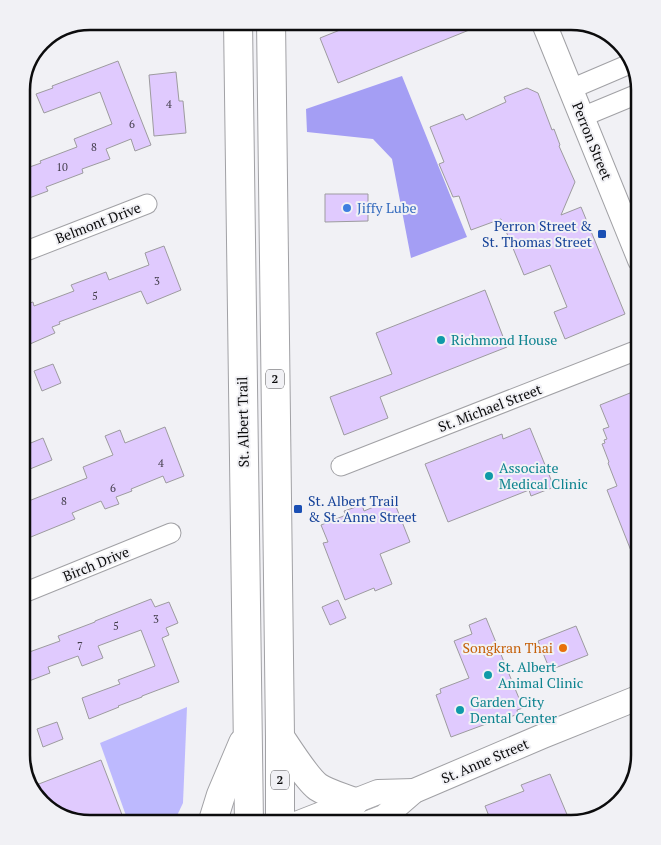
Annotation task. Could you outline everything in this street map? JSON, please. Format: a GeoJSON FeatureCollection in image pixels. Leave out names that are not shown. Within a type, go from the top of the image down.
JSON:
{"type":"FeatureCollection","features":[{"type":"Feature","properties":{"kind":"main road","name":"St. Albert Trail"},"geometry":{"type":"LineString","coordinates":[[238,30],[249,815]]}},
{"type":"Feature","properties":{"kind":"main road","name":"2"},"geometry":{"type":"LineString","coordinates":[[271,30],[280,815]]}},
{"type":"Feature","properties":{"kind":"main road"},"geometry":{"type":"LineString","coordinates":[[215,815],[247,732]]}},
{"type":"Feature","properties":{"kind":"main road"},"geometry":{"type":"LineString","coordinates":[[280,737],[316,786],[360,813]]}},
{"type":"Feature","properties":{"kind":"street","name":"Perron Street"},"geometry":{"type":"LineString","coordinates":[[547,30],[631,238]]}},
{"type":"Feature","properties":{"kind":"street"},"geometry":{"type":"LineString","coordinates":[[571,89],[626,66]]}},
{"type":"Feature","properties":{"kind":"street"},"geometry":{"type":"LineString","coordinates":[[582,117],[631,96]]}},
{"type":"Feature","properties":{"kind":"street","name":"Belmont Drive"},"geometry":{"type":"LineString","coordinates":[[30,250],[147,204]]}},
{"type":"Feature","properties":{"kind":"street","name":"St. Michael Street"},"geometry":{"type":"LineString","coordinates":[[341,466],[631,353]]}},
{"type":"Feature","properties":{"kind":"street","name":"Birch Drive"},"geometry":{"type":"LineString","coordinates":[[30,590],[171,533]]}},
{"type":"Feature","properties":{"kind":"street","name":"St. Anne Street"},"geometry":{"type":"LineString","coordinates":[[360,813],[378,792],[414,791],[631,701]]}},
{"type":"Feature","properties":{"kind":"shaded area"},"geometry":{"type":"Polygon","coordinates":[[[402,76],[467,237],[411,258],[392,159],[373,139],[307,132],[306,109],[402,76]]]}},
{"type":"Feature","properties":{"kind":"shaded area"},"geometry":{"type":"Polygon","coordinates":[[[187,707],[183,803],[177,815],[126,815],[100,743],[187,707]]]}},
{"type":"Feature","properties":{"kind":"building"},"geometry":{"type":"Polygon","coordinates":[[[340,30],[469,30],[338,83],[320,38],[340,30]]]}},
{"type":"Feature","properties":{"kind":"building"},"geometry":{"type":"Polygon","coordinates":[[[118,61],[151,145],[135,151],[131,139],[106,149],[110,159],[82,169],[83,173],[46,187],[48,191],[30,198],[30,167],[77,147],[74,139],[112,124],[100,92],[44,113],[36,94],[53,88],[52,86],[118,61]]]}},
{"type":"Feature","properties":{"kind":"building"},"geometry":{"type":"Polygon","coordinates":[[[176,72],[179,101],[183,101],[186,133],[154,136],[149,75],[176,72]]]}},
{"type":"Feature","properties":{"kind":"building"},"geometry":{"type":"Polygon","coordinates":[[[527,88],[538,93],[575,182],[561,215],[581,207],[625,314],[565,339],[554,312],[567,307],[550,265],[524,275],[501,219],[471,230],[459,196],[453,197],[439,164],[444,162],[430,127],[463,114],[466,120],[506,102],[504,97],[527,88]]]}},
{"type":"Feature","properties":{"kind":"building","name":"Jiffy Lube"},"geometry":{"type":"Polygon","coordinates":[[[325,194],[368,194],[368,221],[325,222],[325,194]]]}},
{"type":"Feature","properties":{"kind":"building"},"geometry":{"type":"Polygon","coordinates":[[[164,246],[181,290],[147,304],[141,291],[59,322],[60,324],[52,327],[55,333],[30,344],[30,303],[33,302],[34,306],[74,291],[71,285],[106,272],[109,280],[149,265],[145,253],[164,246]]]}},
{"type":"Feature","properties":{"kind":"building","name":"Richmond House"},"geometry":{"type":"Polygon","coordinates":[[[485,290],[507,347],[380,397],[388,418],[344,435],[330,397],[392,374],[376,333],[485,290]]]}},
{"type":"Feature","properties":{"kind":"building"},"geometry":{"type":"Polygon","coordinates":[[[53,364],[61,383],[42,391],[34,371],[53,364]]]}},
{"type":"Feature","properties":{"kind":"building"},"geometry":{"type":"Polygon","coordinates":[[[631,393],[631,551],[607,490],[617,486],[602,444],[607,439],[603,429],[609,427],[600,405],[631,393]]]}},
{"type":"Feature","properties":{"kind":"building"},"geometry":{"type":"Polygon","coordinates":[[[165,427],[184,476],[166,483],[163,476],[116,497],[119,504],[105,509],[101,501],[72,513],[75,519],[30,537],[30,500],[87,478],[83,467],[113,455],[105,436],[120,430],[125,443],[165,427]]]}},
{"type":"Feature","properties":{"kind":"building","name":"Associate Medical Clinic"},"geometry":{"type":"Polygon","coordinates":[[[530,428],[554,487],[531,496],[529,490],[448,522],[425,464],[502,434],[503,439],[530,428]]]}},
{"type":"Feature","properties":{"kind":"building"},"geometry":{"type":"Polygon","coordinates":[[[43,438],[52,460],[30,469],[30,443],[43,438]]]}},
{"type":"Feature","properties":{"kind":"building"},"geometry":{"type":"Polygon","coordinates":[[[393,499],[410,542],[380,554],[392,584],[375,591],[374,588],[345,600],[323,543],[328,542],[321,525],[346,515],[344,511],[362,505],[364,511],[393,499]]]}},
{"type":"Feature","properties":{"kind":"building"},"geometry":{"type":"Polygon","coordinates":[[[151,599],[155,607],[169,602],[178,623],[166,628],[169,635],[162,638],[179,682],[89,719],[82,698],[120,684],[118,680],[155,666],[141,630],[98,646],[103,658],[82,666],[78,656],[48,667],[50,673],[30,681],[30,652],[60,641],[58,636],[151,599]]]}},
{"type":"Feature","properties":{"kind":"building"},"geometry":{"type":"Polygon","coordinates":[[[338,600],[346,618],[330,625],[322,607],[338,600]]]}},
{"type":"Feature","properties":{"kind":"building","name":"St. Albert Animal Clinic"},"geometry":{"type":"Polygon","coordinates":[[[486,618],[523,708],[517,710],[518,714],[451,737],[436,695],[441,693],[440,689],[469,678],[454,641],[472,634],[469,625],[486,618]]]}},
{"type":"Feature","properties":{"kind":"building","name":"Songkran Thai"},"geometry":{"type":"Polygon","coordinates":[[[576,626],[588,655],[550,670],[538,641],[576,626]]]}},
{"type":"Feature","properties":{"kind":"building"},"geometry":{"type":"Polygon","coordinates":[[[57,722],[63,739],[43,747],[37,729],[57,722]]]}},
{"type":"Feature","properties":{"kind":"building"},"geometry":{"type":"Polygon","coordinates":[[[101,760],[122,815],[75,813],[60,807],[50,800],[38,784],[101,760]]]}},
{"type":"Feature","properties":{"kind":"building"},"geometry":{"type":"Polygon","coordinates":[[[550,774],[567,815],[488,815],[485,806],[524,791],[521,785],[550,774]]]}},
{"type":"Feature","properties":{"kind":"place","name":"Jiffy Lube"},"geometry":{"type":"Point","coordinates":[347,208]}},
{"type":"Feature","properties":{"kind":"place","name":"Perron Street & St. Thomas Street"},"geometry":{"type":"Point","coordinates":[602,234]}},
{"type":"Feature","properties":{"kind":"place","name":"Richmond House"},"geometry":{"type":"Point","coordinates":[441,340]}},
{"type":"Feature","properties":{"kind":"place","name":"Associate Medical Clinic"},"geometry":{"type":"Point","coordinates":[489,476]}},
{"type":"Feature","properties":{"kind":"place","name":"St. Albert Trail & St. Anne Street"},"geometry":{"type":"Point","coordinates":[298,509]}},
{"type":"Feature","properties":{"kind":"place","name":"Songkran Thai"},"geometry":{"type":"Point","coordinates":[563,648]}},
{"type":"Feature","properties":{"kind":"place","name":"St. Albert Animal Clinic"},"geometry":{"type":"Point","coordinates":[488,675]}},
{"type":"Feature","properties":{"kind":"place","name":"Garden City Dental Center"},"geometry":{"type":"Point","coordinates":[460,710]}}]}
